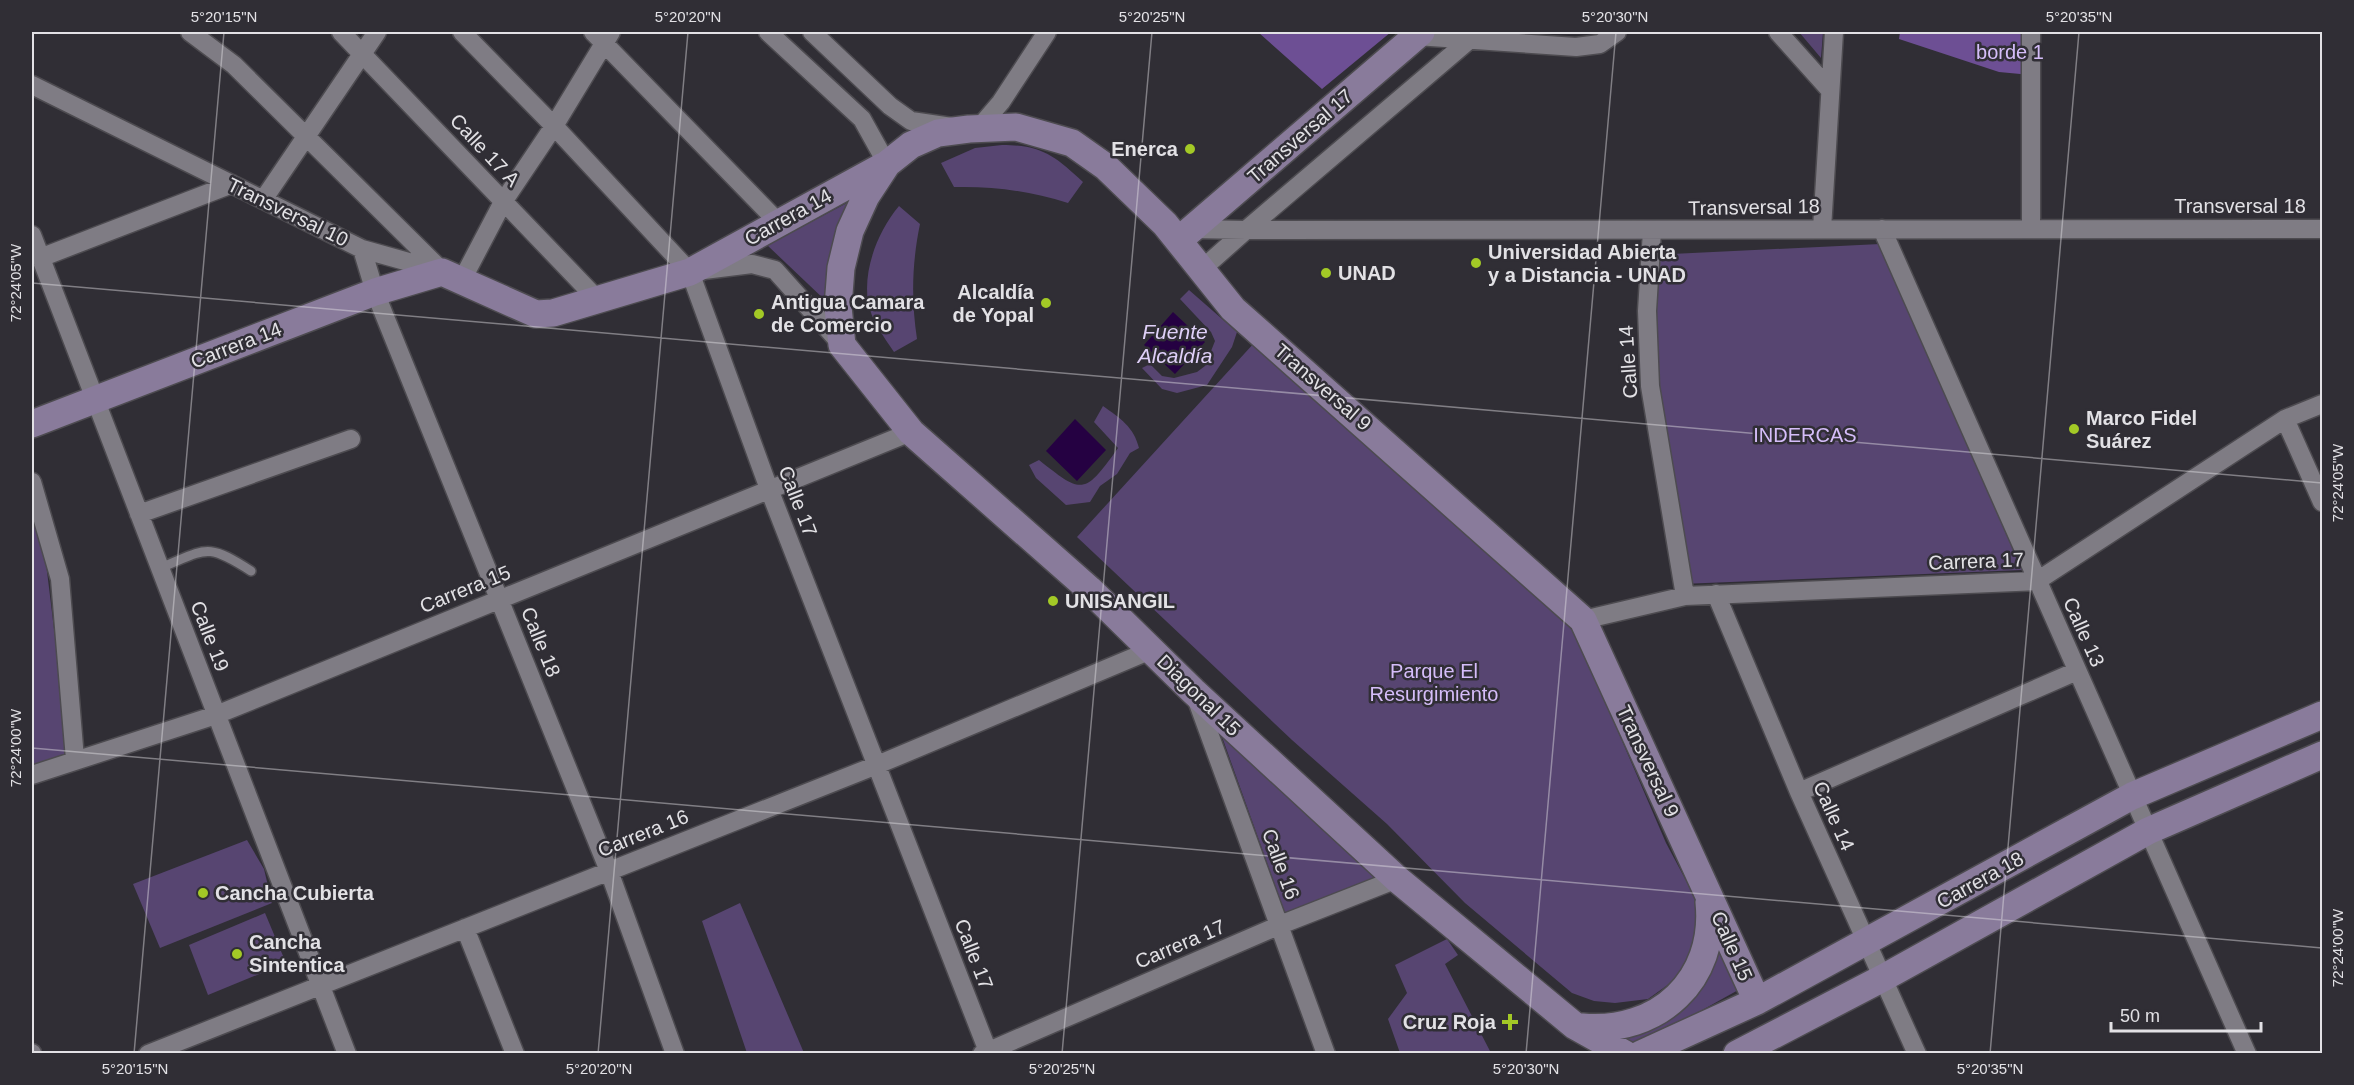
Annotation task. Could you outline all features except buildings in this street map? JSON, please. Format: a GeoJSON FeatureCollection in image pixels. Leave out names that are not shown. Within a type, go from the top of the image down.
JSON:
{"type":"FeatureCollection","features":[{"type":"Feature","properties":{"kind":"street"},"geometry":{"type":"LineString","coordinates":[[190,32],[234,65],[452,276],[554,126],[602,35],[778,222]]}},
{"type":"Feature","properties":{"kind":"street","name":"Calle 17 A"},"geometry":{"type":"LineString","coordinates":[[341,32],[363,52],[597,299]]}},
{"type":"Feature","properties":{"kind":"street"},"geometry":{"type":"LineString","coordinates":[[263,200],[377,32]]}},
{"type":"Feature","properties":{"kind":"street","name":"Calle 17"},"geometry":{"type":"LineString","coordinates":[[462,32],[554,126],[690,272],[769,489],[986,1053]]}},
{"type":"Feature","properties":{"kind":"street"},"geometry":{"type":"LineString","coordinates":[[768,32],[862,118],[887,164]]}},
{"type":"Feature","properties":{"kind":"street","name":"Transversal 9"},"geometry":{"type":"LineString","coordinates":[[812,32],[890,106],[911,121],[973,129],[1017,127],[1072,143],[1186,235],[1201,270],[1233,309],[1583,620],[1708,892]]}},
{"type":"Feature","properties":{"kind":"street"},"geometry":{"type":"LineString","coordinates":[[842,345],[838,307],[841,268],[850,231],[862,204],[887,164],[911,145],[939,133],[973,129],[1001,102],[1047,32]]}},
{"type":"Feature","properties":{"kind":"street"},"geometry":{"type":"LineString","coordinates":[[1418,34],[1468,41],[1576,48],[1600,44],[1617,32]]}},
{"type":"Feature","properties":{"kind":"street"},"geometry":{"type":"LineString","coordinates":[[1778,32],[1829,89]]}},
{"type":"Feature","properties":{"kind":"street"},"geometry":{"type":"LineString","coordinates":[[1822,229],[1834,32]]}},
{"type":"Feature","properties":{"kind":"street"},"geometry":{"type":"LineString","coordinates":[[2031,32],[2031,228]]}},
{"type":"Feature","properties":{"kind":"street","name":"Transversal 17"},"geometry":{"type":"LineString","coordinates":[[1186,235],[1418,34]]}},
{"type":"Feature","properties":{"kind":"street"},"geometry":{"type":"LineString","coordinates":[[1201,270],[1468,41]]}},
{"type":"Feature","properties":{"kind":"street","name":"Transversal 10"},"geometry":{"type":"LineString","coordinates":[[32,86],[362,249],[452,276],[536,314],[553,314]]}},
{"type":"Feature","properties":{"kind":"street","name":"Carrera 14"},"geometry":{"type":"LineString","coordinates":[[690,272],[887,164]]}},
{"type":"Feature","properties":{"kind":"street"},"geometry":{"type":"LineString","coordinates":[[40,258],[232,184]]}},
{"type":"Feature","properties":{"kind":"street","name":"Calle 13"},"geometry":{"type":"LineString","coordinates":[[1882,229],[2247,1053]]}},
{"type":"Feature","properties":{"kind":"street","name":"Transversal 18"},"geometry":{"type":"LineString","coordinates":[[1186,235],[1246,230],[2322,229]]}},
{"type":"Feature","properties":{"kind":"street","name":"Calle 14"},"geometry":{"type":"LineString","coordinates":[[1652,231],[1647,311],[1650,386],[1685,596]]}},
{"type":"Feature","properties":{"kind":"street","name":"Calle 19"},"geometry":{"type":"LineString","coordinates":[[32,235],[347,1053]]}},
{"type":"Feature","properties":{"kind":"street","name":"Calle 18"},"geometry":{"type":"LineString","coordinates":[[362,249],[375,292],[609,871],[675,1053]]}},
{"type":"Feature","properties":{"kind":"street","name":"Carrera 14"},"geometry":{"type":"LineString","coordinates":[[553,314],[690,272],[752,264],[775,270],[842,345]]}},
{"type":"Feature","properties":{"kind":"street","name":"Carrera 14"},"geometry":{"type":"LineString","coordinates":[[32,424],[375,292],[452,276]]}},
{"type":"Feature","properties":{"kind":"street","name":"Diagonal 15"},"geometry":{"type":"LineString","coordinates":[[842,345],[911,432],[1089,589],[1193,691],[1397,879],[1575,1026]]}},
{"type":"Feature","properties":{"kind":"street","name":"Carrera 17"},"geometry":{"type":"LineString","coordinates":[[1583,620],[1685,596],[2037,581],[2285,419],[2322,404]]}},
{"type":"Feature","properties":{"kind":"street"},"geometry":{"type":"LineString","coordinates":[[2285,419],[2322,502]]}},
{"type":"Feature","properties":{"kind":"street","name":"Carrera 15"},"geometry":{"type":"LineString","coordinates":[[32,775],[75,759],[216,715],[911,432]]}},
{"type":"Feature","properties":{"kind":"street"},"geometry":{"type":"LineString","coordinates":[[139,514],[351,439]]}},
{"type":"Feature","properties":{"kind":"street"},"geometry":{"type":"LineString","coordinates":[[32,482],[60,579],[75,759]]}},
{"type":"Feature","properties":{"kind":"street","name":"Calle 14"},"geometry":{"type":"LineString","coordinates":[[1716,594],[1799,792],[1917,1053]]}},
{"type":"Feature","properties":{"kind":"street","name":"Carrera 16"},"geometry":{"type":"LineString","coordinates":[[148,1053],[877,765],[1151,650]]}},
{"type":"Feature","properties":{"kind":"street"},"geometry":{"type":"LineString","coordinates":[[1799,792],[2077,671]]}},
{"type":"Feature","properties":{"kind":"street","name":"Calle 16"},"geometry":{"type":"LineString","coordinates":[[1193,691],[1326,1053]]}},
{"type":"Feature","properties":{"kind":"street","name":"Carrera 18"},"geometry":{"type":"LineString","coordinates":[[1641,1053],[1757,1001],[2134,800],[2322,715]]}},
{"type":"Feature","properties":{"kind":"street","name":"Carrera 18"},"geometry":{"type":"LineString","coordinates":[[1737,1053],[1882,976],[2146,827],[2322,755]]}},
{"type":"Feature","properties":{"kind":"street","name":"Carrera 17"},"geometry":{"type":"LineString","coordinates":[[986,1053],[1280,925],[1397,879]]}},
{"type":"Feature","properties":{"kind":"street"},"geometry":{"type":"LineString","coordinates":[[1575,1026],[1603,1029],[1630,1024],[1656,1014],[1678,996],[1695,974],[1706,948],[1711,920],[1708,892]]}},
{"type":"Feature","properties":{"kind":"street","name":"Calle 15"},"geometry":{"type":"LineString","coordinates":[[1708,892],[1757,1001]]}},
{"type":"Feature","properties":{"kind":"street"},"geometry":{"type":"LineString","coordinates":[[465,928],[515,1053]]}},
{"type":"Feature","properties":{"kind":"street"},"geometry":{"type":"LineString","coordinates":[[1575,1026],[1591,1053]]}},
{"type":"Feature","properties":{"kind":"street"},"geometry":{"type":"LineString","coordinates":[[1575,1026],[1625,1053]]}},
{"type":"Feature","properties":{"kind":"lane"},"geometry":{"type":"LineString","coordinates":[[160,568],[209,550],[221,551],[251,571]]}},
{"type":"Feature","properties":{"kind":"green space"},"geometry":{"type":"Polygon","coordinates":[[[1258,32],[1391,32],[1322,89],[1258,32]]]}},
{"type":"Feature","properties":{"kind":"green space"},"geometry":{"type":"Polygon","coordinates":[[[1799,32],[1823,32],[1821,58],[1799,32]]]}},
{"type":"Feature","properties":{"kind":"green space","name":"borde 1"},"geometry":{"type":"Polygon","coordinates":[[[1900,32],[2030,32],[2031,75],[1999,72],[1899,39],[1900,32]]]}},
{"type":"Feature","properties":{"kind":"green space"},"geometry":{"type":"Polygon","coordinates":[[[1002,145],[1028,147],[1047,154],[1083,182],[1068,203],[1011,190],[954,187],[941,163],[975,148],[1002,145]]]}},
{"type":"Feature","properties":{"kind":"green space"},"geometry":{"type":"Polygon","coordinates":[[[847,203],[827,302],[767,245],[847,203]]]}},
{"type":"Feature","properties":{"kind":"green space"},"geometry":{"type":"Polygon","coordinates":[[[899,206],[920,224],[913,281],[917,339],[894,352],[872,315],[867,289],[874,251],[891,216],[899,206]]]}},
{"type":"Feature","properties":{"kind":"green space","name":"INDERCAS"},"geometry":{"type":"Polygon","coordinates":[[[1880,244],[2022,570],[1681,584],[1651,387],[1651,255],[1880,244]]]}},
{"type":"Feature","properties":{"kind":"green space"},"geometry":{"type":"Polygon","coordinates":[[[1189,290],[1237,332],[1232,347],[1207,385],[1177,393],[1162,389],[1142,368],[1150,364],[1162,376],[1174,378],[1197,372],[1205,366],[1215,341],[1211,332],[1180,299],[1189,290]]]}},
{"type":"Feature","properties":{"kind":"green space","name":"Parque El Resurgimiento"},"geometry":{"type":"Polygon","coordinates":[[[1255,342],[1307,394],[1543,595],[1573,627],[1666,843],[1698,903],[1694,952],[1676,979],[1648,999],[1615,1003],[1594,1001],[1572,993],[1465,903],[1387,824],[1292,740],[1077,537],[1255,342]]]}},
{"type":"Feature","properties":{"kind":"green space"},"geometry":{"type":"Polygon","coordinates":[[[1103,406],[1130,429],[1139,448],[1130,453],[1117,474],[1100,486],[1090,502],[1066,505],[1036,478],[1029,465],[1039,460],[1074,484],[1082,485],[1089,482],[1107,464],[1118,448],[1094,422],[1103,406]]]}},
{"type":"Feature","properties":{"kind":"green space"},"geometry":{"type":"Polygon","coordinates":[[[32,517],[46,563],[69,753],[32,766],[32,517]]]}},
{"type":"Feature","properties":{"kind":"green space"},"geometry":{"type":"Polygon","coordinates":[[[1221,734],[1377,879],[1286,916],[1221,734]]]}},
{"type":"Feature","properties":{"kind":"green space","name":"Cancha Cubierta"},"geometry":{"type":"Polygon","coordinates":[[[247,840],[264,869],[272,903],[160,948],[133,884],[247,840]]]}},
{"type":"Feature","properties":{"kind":"green space"},"geometry":{"type":"Polygon","coordinates":[[[740,903],[804,1053],[747,1053],[702,921],[740,903]]]}},
{"type":"Feature","properties":{"kind":"green space","name":"Cancha Sintentica"},"geometry":{"type":"Polygon","coordinates":[[[265,913],[286,963],[208,995],[189,945],[265,913]]]}},
{"type":"Feature","properties":{"kind":"green space"},"geometry":{"type":"Polygon","coordinates":[[[1447,939],[1458,955],[1445,964],[1491,1053],[1400,1053],[1388,1019],[1407,993],[1395,965],[1447,939]]]}},
{"type":"Feature","properties":{"kind":"green space"},"geometry":{"type":"Polygon","coordinates":[[[1719,943],[1740,989],[1636,1047],[1611,1038],[1719,943]]]}},
{"type":"Feature","properties":{"kind":"water","name":"Fuente Alcaldía"},"geometry":{"type":"Polygon","coordinates":[[[1173,312],[1205,342],[1175,374],[1144,345],[1173,312]]]}},
{"type":"Feature","properties":{"kind":"water"},"geometry":{"type":"Polygon","coordinates":[[[1075,419],[1106,450],[1077,481],[1046,451],[1075,419]]]}},
{"type":"Feature","properties":{"kind":"place","name":"Enerca"},"geometry":{"type":"Point","coordinates":[1190,149]}},
{"type":"Feature","properties":{"kind":"place","name":"Universidad Abierta y a Distancia - UNAD"},"geometry":{"type":"Point","coordinates":[1476,263]}},
{"type":"Feature","properties":{"kind":"place","name":"UNAD"},"geometry":{"type":"Point","coordinates":[1326,273]}},
{"type":"Feature","properties":{"kind":"place","name":"Alcaldía de Yopal"},"geometry":{"type":"Point","coordinates":[1046,303]}},
{"type":"Feature","properties":{"kind":"place","name":"Antigua Camara de Comercio"},"geometry":{"type":"Point","coordinates":[759,314]}},
{"type":"Feature","properties":{"kind":"place","name":"Marco Fidel Suárez"},"geometry":{"type":"Point","coordinates":[2074,429]}},
{"type":"Feature","properties":{"kind":"place","name":"UNISANGIL"},"geometry":{"type":"Point","coordinates":[1053,601]}},
{"type":"Feature","properties":{"kind":"place","name":"Cancha Cubierta"},"geometry":{"type":"Point","coordinates":[203,893]}},
{"type":"Feature","properties":{"kind":"place","name":"Cancha Sintentica"},"geometry":{"type":"Point","coordinates":[237,954]}},
{"type":"Feature","properties":{"kind":"place","name":"Cruz Roja"},"geometry":{"type":"Point","coordinates":[1510,1022]}}]}
